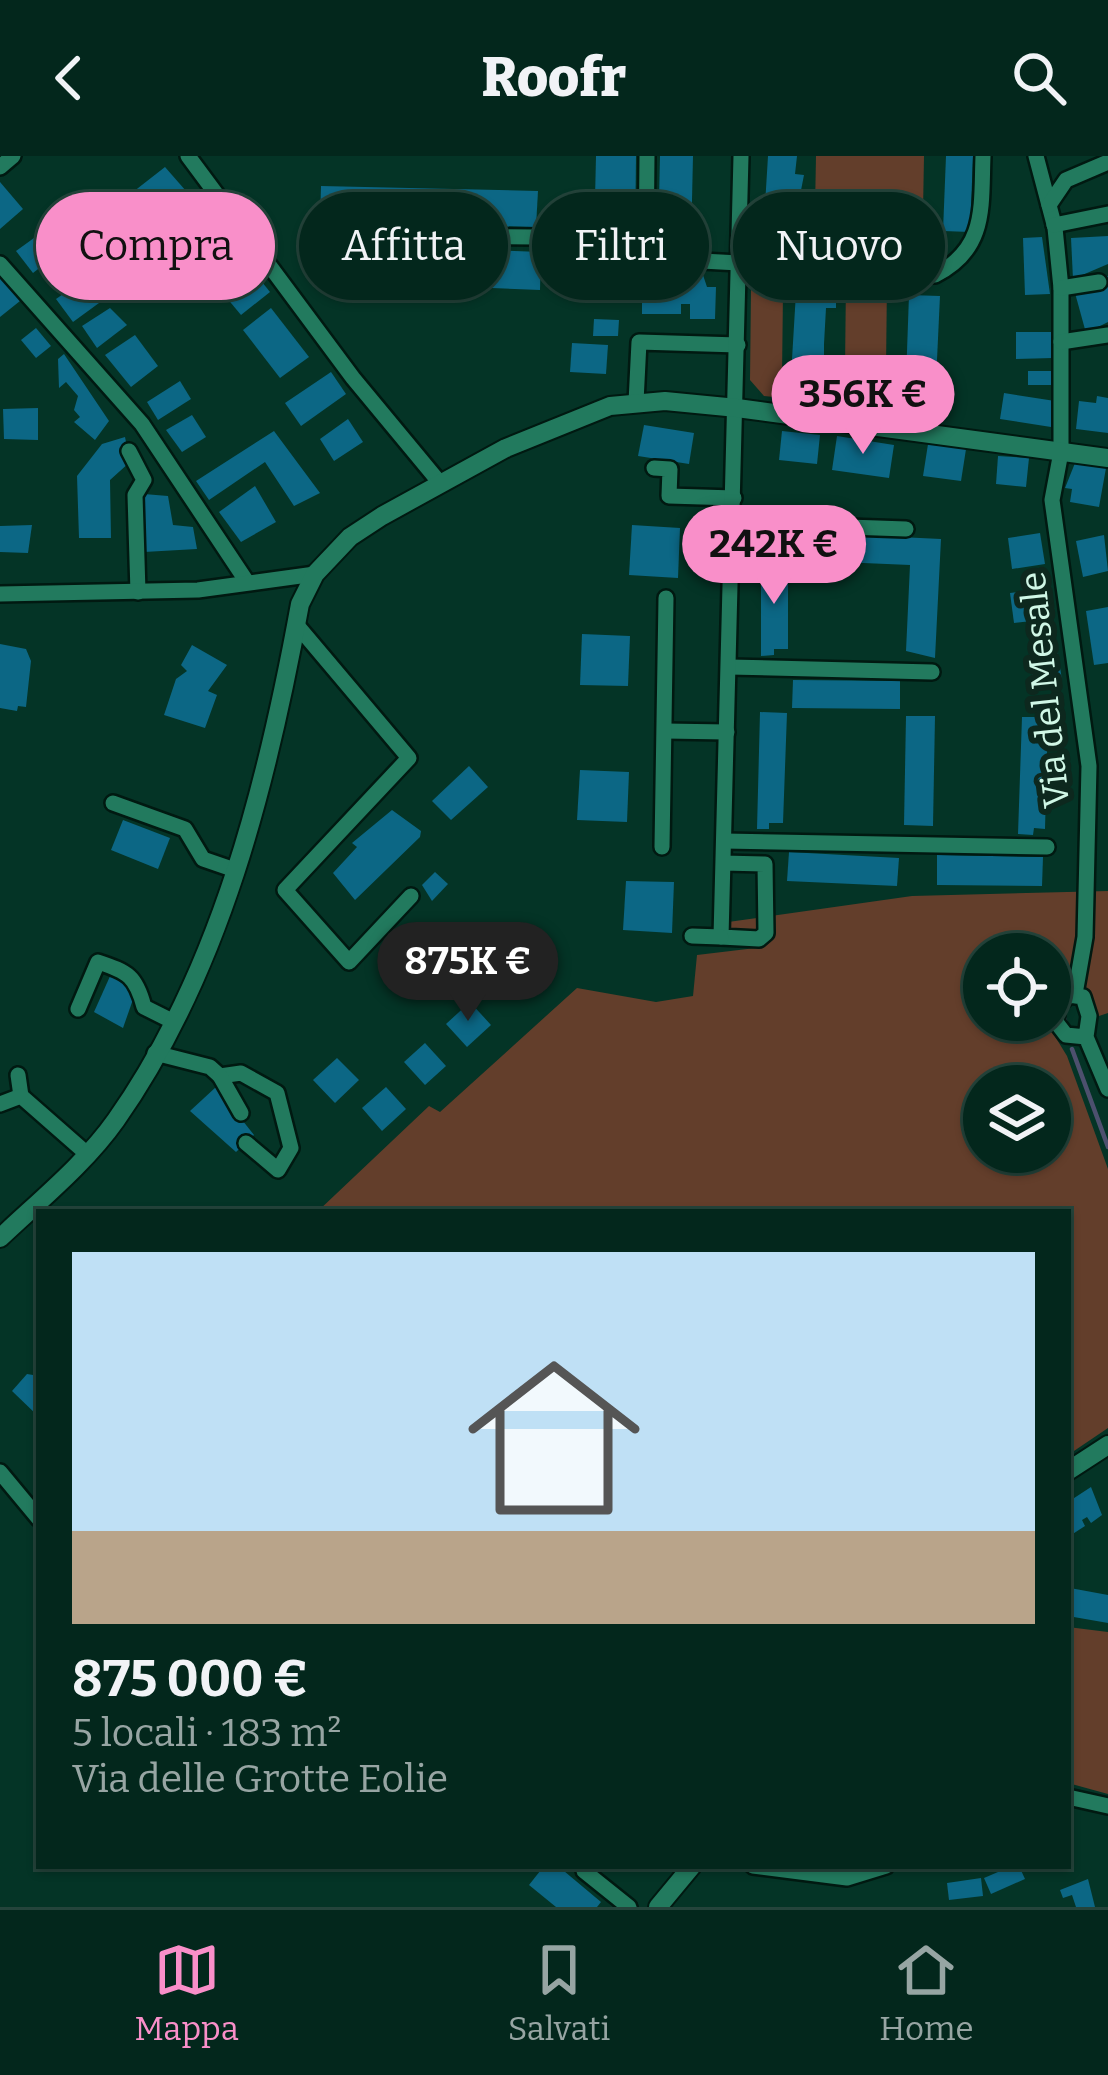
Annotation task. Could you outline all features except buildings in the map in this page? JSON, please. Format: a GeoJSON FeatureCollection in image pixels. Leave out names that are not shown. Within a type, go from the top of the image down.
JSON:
{"type":"FeatureCollection","features":[{"type":"Feature","properties":{"kind":"street"},"geometry":{"type":"LineString","coordinates":[[0,166],[13,156]]}},
{"type":"Feature","properties":{"kind":"street"},"geometry":{"type":"LineString","coordinates":[[188,156],[317,332],[440,483]]}},
{"type":"Feature","properties":{"kind":"street"},"geometry":{"type":"LineString","coordinates":[[647,156],[647,192]]}},
{"type":"Feature","properties":{"kind":"street"},"geometry":{"type":"LineString","coordinates":[[740,192],[741,156]]}},
{"type":"Feature","properties":{"kind":"street"},"geometry":{"type":"LineString","coordinates":[[945,269],[956,264],[980,229],[983,156]]}},
{"type":"Feature","properties":{"kind":"street","name":"Via del Mesale"},"geometry":{"type":"LineString","coordinates":[[1036,156],[1055,229],[1061,288],[1061,452],[1052,500],[1089,766],[1084,937],[1075,994],[1058,1006],[1056,1022],[1066,1035],[1086,1037]]}},
{"type":"Feature","properties":{"kind":"street"},"geometry":{"type":"LineString","coordinates":[[1049,205],[1066,180],[1108,162]]}},
{"type":"Feature","properties":{"kind":"street"},"geometry":{"type":"LineString","coordinates":[[1055,229],[1108,218]]}},
{"type":"Feature","properties":{"kind":"street"},"geometry":{"type":"LineString","coordinates":[[0,264],[142,424],[247,582]]}},
{"type":"Feature","properties":{"kind":"street"},"geometry":{"type":"LineString","coordinates":[[1061,288],[1099,282]]}},
{"type":"Feature","properties":{"kind":"street"},"geometry":{"type":"LineString","coordinates":[[721,937],[739,300]]}},
{"type":"Feature","properties":{"kind":"street"},"geometry":{"type":"LineString","coordinates":[[1060,342],[1108,335]]}},
{"type":"Feature","properties":{"kind":"street"},"geometry":{"type":"LineString","coordinates":[[636,402],[639,342],[738,346]]}},
{"type":"Feature","properties":{"kind":"street"},"geometry":{"type":"LineString","coordinates":[[0,1238],[115,1121],[172,1021],[235,869],[268,758],[298,614],[315,574],[350,537],[440,483],[578,415],[636,402],[737,408],[1108,458]]}},
{"type":"Feature","properties":{"kind":"street"},"geometry":{"type":"LineString","coordinates":[[129,452],[144,480],[135,495],[139,592]]}},
{"type":"Feature","properties":{"kind":"street"},"geometry":{"type":"LineString","coordinates":[[654,468],[670,469],[669,496],[734,498]]}},
{"type":"Feature","properties":{"kind":"street"},"geometry":{"type":"LineString","coordinates":[[734,523],[905,529]]}},
{"type":"Feature","properties":{"kind":"street"},"geometry":{"type":"LineString","coordinates":[[0,594],[139,592],[315,574]]}},
{"type":"Feature","properties":{"kind":"street"},"geometry":{"type":"LineString","coordinates":[[274,577],[410,758],[285,890],[349,962],[411,896]]}},
{"type":"Feature","properties":{"kind":"street"},"geometry":{"type":"LineString","coordinates":[[662,847],[666,598]]}},
{"type":"Feature","properties":{"kind":"street"},"geometry":{"type":"LineString","coordinates":[[729,667],[932,672]]}},
{"type":"Feature","properties":{"kind":"street"},"geometry":{"type":"LineString","coordinates":[[665,730],[727,732]]}},
{"type":"Feature","properties":{"kind":"street"},"geometry":{"type":"LineString","coordinates":[[113,803],[185,829],[203,859],[235,869]]}},
{"type":"Feature","properties":{"kind":"street"},"geometry":{"type":"LineString","coordinates":[[724,841],[1047,847]]}},
{"type":"Feature","properties":{"kind":"street"},"geometry":{"type":"LineString","coordinates":[[692,936],[759,939],[766,934],[765,864],[723,862]]}},
{"type":"Feature","properties":{"kind":"street"},"geometry":{"type":"LineString","coordinates":[[78,1009],[98,962],[129,972],[137,980],[144,1007],[172,1021]]}},
{"type":"Feature","properties":{"kind":"street","name":"Via del Mesale"},"geometry":{"type":"LineString","coordinates":[[1075,994],[1087,1006],[1086,1037],[1108,1089]]}},
{"type":"Feature","properties":{"kind":"street"},"geometry":{"type":"LineString","coordinates":[[155,1053],[210,1067],[241,1113]]}},
{"type":"Feature","properties":{"kind":"street"},"geometry":{"type":"LineString","coordinates":[[220,1076],[241,1073],[278,1093],[291,1148],[278,1170],[246,1143]]}},
{"type":"Feature","properties":{"kind":"street"},"geometry":{"type":"LineString","coordinates":[[18,1075],[21,1096],[86,1153]]}},
{"type":"Feature","properties":{"kind":"street"},"geometry":{"type":"LineString","coordinates":[[0,1104],[21,1096]]}},
{"type":"Feature","properties":{"kind":"street"},"geometry":{"type":"LineString","coordinates":[[1071,1469],[1108,1445]]}},
{"type":"Feature","properties":{"kind":"street"},"geometry":{"type":"LineString","coordinates":[[0,1472],[36,1515]]}},
{"type":"Feature","properties":{"kind":"street"},"geometry":{"type":"LineString","coordinates":[[1071,1798],[1108,1806]]}},
{"type":"Feature","properties":{"kind":"street"},"geometry":{"type":"LineString","coordinates":[[658,1907],[690,1869]]}},
{"type":"Feature","properties":{"kind":"street"},"geometry":{"type":"LineString","coordinates":[[776,1869],[847,1878],[876,1869]]}},
{"type":"Feature","properties":{"kind":"street"},"geometry":{"type":"LineString","coordinates":[[584,1871],[629,1907]]}},
{"type":"Feature","properties":{"kind":"shaded area"},"geometry":{"type":"Polygon","coordinates":[[[816,156],[924,156],[923,192],[815,192],[816,156]]]}},
{"type":"Feature","properties":{"kind":"shaded area"},"geometry":{"type":"Polygon","coordinates":[[[751,300],[783,300],[782,377],[795,379],[803,400],[764,396],[750,380],[751,300]]]}},
{"type":"Feature","properties":{"kind":"shaded area"},"geometry":{"type":"Polygon","coordinates":[[[846,300],[887,300],[886,369],[845,368],[846,300]]]}},
{"type":"Feature","properties":{"kind":"shaded area"},"geometry":{"type":"Polygon","coordinates":[[[1108,891],[1108,1013],[1096,1017],[1086,989],[1071,985],[1071,933],[963,933],[963,1041],[1058,1041],[1070,1065],[963,1065],[963,1173],[1071,1173],[1071,1067],[1108,1169],[1108,1428],[1071,1453],[1071,1209],[320,1209],[429,1106],[440,1112],[577,988],[656,1002],[693,996],[697,955],[764,947],[721,923],[912,896],[1108,891]]]}},
{"type":"Feature","properties":{"kind":"shaded area"},"geometry":{"type":"Polygon","coordinates":[[[1071,1627],[1108,1632],[1108,1794],[1071,1784],[1071,1627]]]}},
{"type":"Feature","properties":{"kind":"waterway"},"geometry":{"type":"LineString","coordinates":[[1072,1049],[1108,1147]]}}]}
